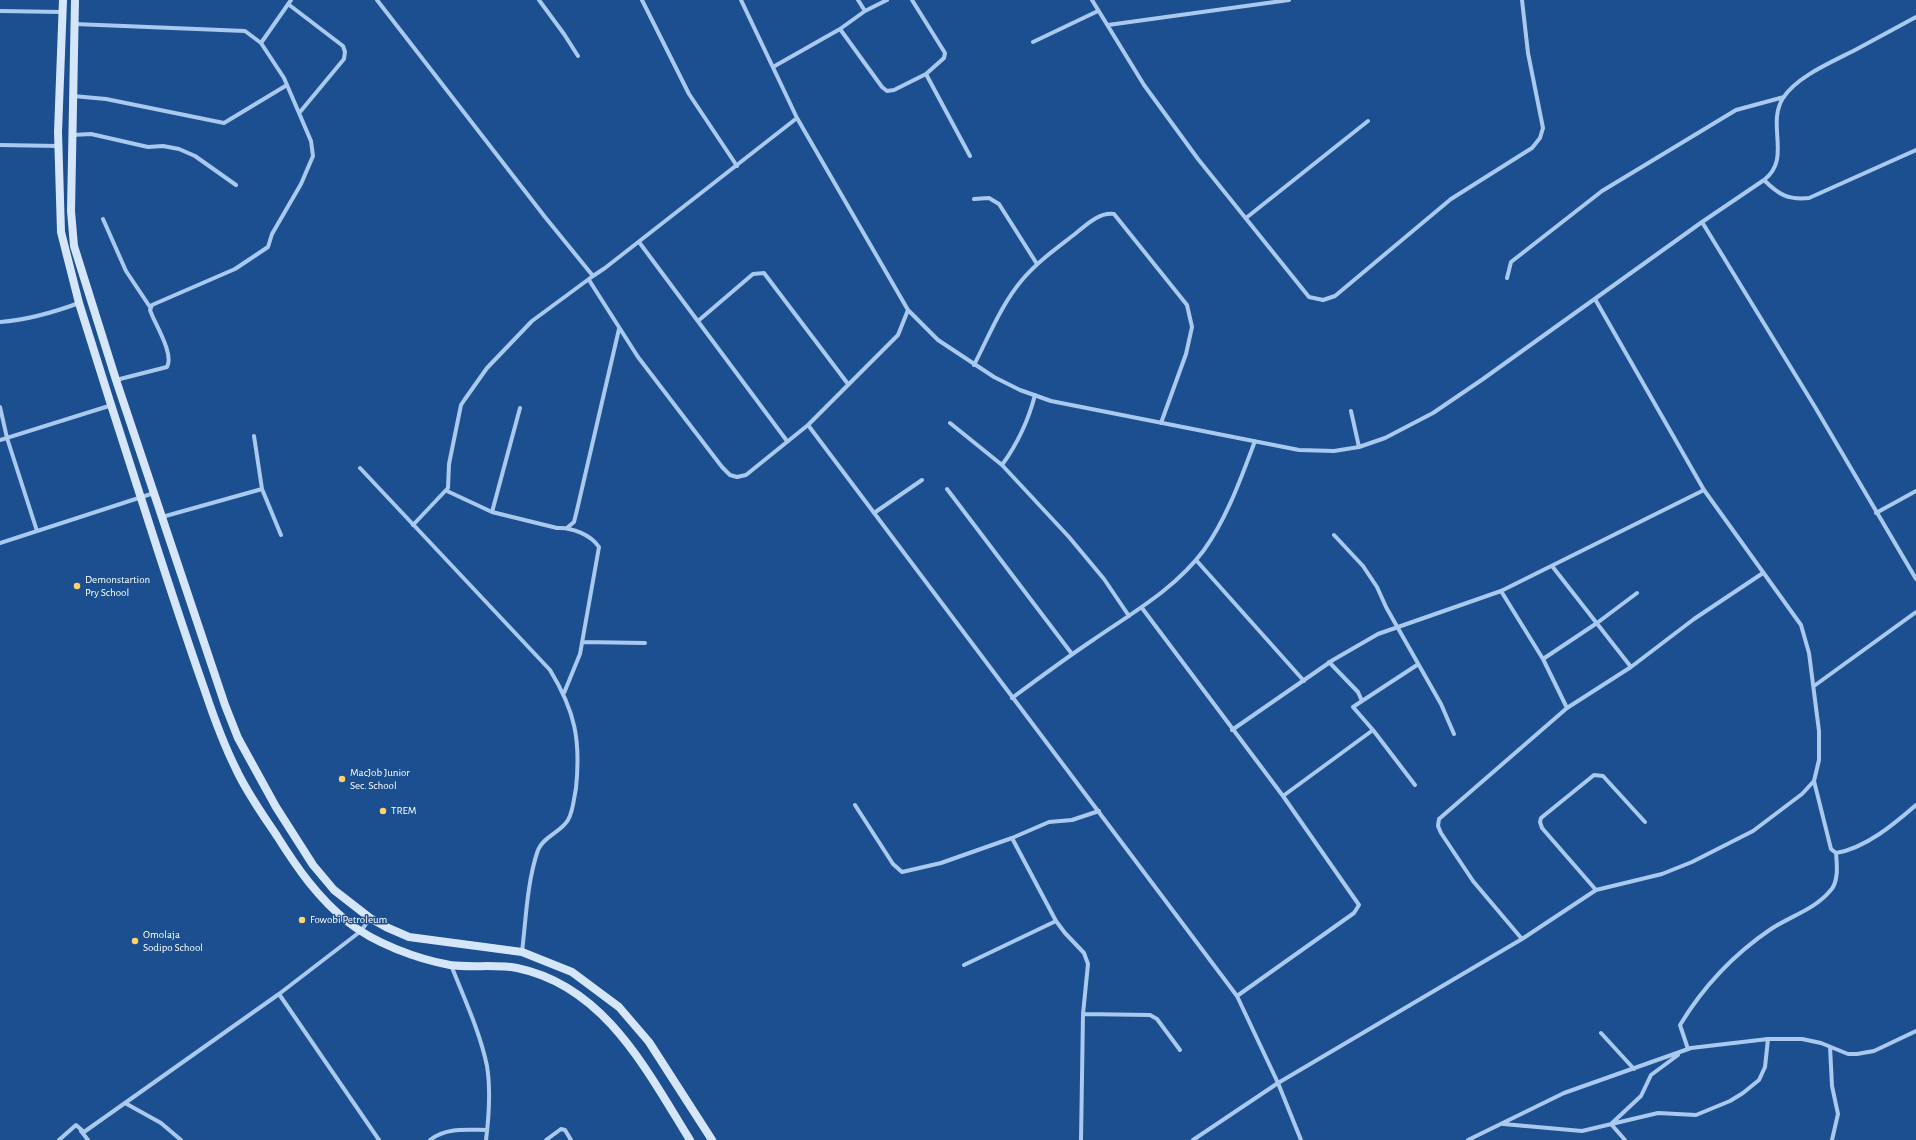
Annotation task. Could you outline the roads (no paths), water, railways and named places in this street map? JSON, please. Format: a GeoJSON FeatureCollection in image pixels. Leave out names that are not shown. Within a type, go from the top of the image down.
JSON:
{"type":"FeatureCollection","features":[{"type":"Feature","properties":{"kind":"main road"},"geometry":{"type":"LineString","coordinates":[[63,0],[59,146],[60,232],[79,303],[188,645],[236,770],[296,867],[321,898],[347,922],[381,943],[405,952],[451,965],[501,966],[518,968],[542,976],[565,988],[588,1003],[610,1021],[638,1056],[690,1140]]}},
{"type":"Feature","properties":{"kind":"main road"},"geometry":{"type":"LineString","coordinates":[[75,0],[72,135],[72,211],[74,246],[116,380],[225,705],[238,738],[250,762],[313,864],[334,890],[370,918],[409,937],[522,952],[572,972],[619,1007],[649,1042],[712,1140]]}},
{"type":"Feature","properties":{"kind":"street"},"geometry":{"type":"LineString","coordinates":[[377,0],[592,276]]}},
{"type":"Feature","properties":{"kind":"street"},"geometry":{"type":"LineString","coordinates":[[539,0],[578,56]]}},
{"type":"Feature","properties":{"kind":"street"},"geometry":{"type":"LineString","coordinates":[[642,0],[689,94],[737,166]]}},
{"type":"Feature","properties":{"kind":"street"},"geometry":{"type":"LineString","coordinates":[[741,0],[796,118],[908,310],[938,340],[994,378],[1051,401],[1299,450],[1334,451],[1359,447],[1385,438],[1433,413],[1483,379],[1702,222],[1764,180],[1773,173],[1778,159],[1776,125],[1778,110],[1784,97],[1808,75],[1916,17]]}},
{"type":"Feature","properties":{"kind":"street"},"geometry":{"type":"LineString","coordinates":[[858,0],[866,11]]}},
{"type":"Feature","properties":{"kind":"street"},"geometry":{"type":"LineString","coordinates":[[773,67],[887,0]]}},
{"type":"Feature","properties":{"kind":"street"},"geometry":{"type":"LineString","coordinates":[[840,29],[882,87],[887,90],[894,90],[926,74],[944,58],[945,53],[912,0]]}},
{"type":"Feature","properties":{"kind":"street"},"geometry":{"type":"LineString","coordinates":[[1092,0],[1144,85],[1198,159],[1309,297],[1323,300],[1335,296],[1451,199],[1532,148],[1540,138],[1543,128],[1528,53],[1522,0]]}},
{"type":"Feature","properties":{"kind":"street"},"geometry":{"type":"LineString","coordinates":[[1108,25],[1289,0]]}},
{"type":"Feature","properties":{"kind":"street"},"geometry":{"type":"LineString","coordinates":[[261,43],[289,2],[343,46],[345,52],[344,59],[300,112]]}},
{"type":"Feature","properties":{"kind":"street"},"geometry":{"type":"LineString","coordinates":[[1033,42],[1098,11]]}},
{"type":"Feature","properties":{"kind":"street"},"geometry":{"type":"LineString","coordinates":[[0,12],[63,12]]}},
{"type":"Feature","properties":{"kind":"street"},"geometry":{"type":"LineString","coordinates":[[75,24],[239,30],[249,33],[261,43],[287,85],[300,112],[311,141],[313,156],[301,184],[272,234],[268,248],[236,269],[157,301],[150,307]]}},
{"type":"Feature","properties":{"kind":"street"},"geometry":{"type":"LineString","coordinates":[[926,74],[970,156]]}},
{"type":"Feature","properties":{"kind":"street"},"geometry":{"type":"LineString","coordinates":[[73,96],[106,99],[224,123],[287,85]]}},
{"type":"Feature","properties":{"kind":"street"},"geometry":{"type":"LineString","coordinates":[[1507,278],[1511,262],[1602,191],[1736,110],[1784,97]]}},
{"type":"Feature","properties":{"kind":"street"},"geometry":{"type":"LineString","coordinates":[[413,525],[447,491],[449,464],[461,405],[487,368],[532,321],[639,242],[796,118]]}},
{"type":"Feature","properties":{"kind":"street"},"geometry":{"type":"LineString","coordinates":[[1246,218],[1368,121]]}},
{"type":"Feature","properties":{"kind":"street"},"geometry":{"type":"LineString","coordinates":[[72,135],[91,134],[148,147],[162,146],[179,149],[195,156],[236,185]]}},
{"type":"Feature","properties":{"kind":"street"},"geometry":{"type":"LineString","coordinates":[[0,145],[59,146]]}},
{"type":"Feature","properties":{"kind":"street"},"geometry":{"type":"LineString","coordinates":[[1764,180],[1783,196],[1794,199],[1809,198],[1916,150]]}},
{"type":"Feature","properties":{"kind":"street"},"geometry":{"type":"LineString","coordinates":[[974,200],[989,198],[999,204],[1037,264]]}},
{"type":"Feature","properties":{"kind":"street"},"geometry":{"type":"LineString","coordinates":[[974,365],[1008,299],[1037,264],[1102,214],[1114,214],[1187,305],[1192,327],[1186,354],[1161,423]]}},
{"type":"Feature","properties":{"kind":"street"},"geometry":{"type":"LineString","coordinates":[[103,219],[126,271],[150,307],[152,315],[168,350],[169,364],[163,370],[116,380]]}},
{"type":"Feature","properties":{"kind":"street"},"geometry":{"type":"LineString","coordinates":[[1702,222],[1815,406],[1876,513],[1916,579]]}},
{"type":"Feature","properties":{"kind":"street"},"geometry":{"type":"LineString","coordinates":[[639,242],[787,441]]}},
{"type":"Feature","properties":{"kind":"street"},"geometry":{"type":"LineString","coordinates":[[698,321],[752,274],[764,272],[848,384]]}},
{"type":"Feature","properties":{"kind":"street"},"geometry":{"type":"LineString","coordinates":[[589,280],[619,329],[694,432],[730,475],[737,477],[746,475],[808,425],[898,335],[908,310]]}},
{"type":"Feature","properties":{"kind":"street"},"geometry":{"type":"LineString","coordinates":[[1595,299],[1704,490],[1801,625],[1809,653],[1819,731],[1819,760],[1814,781],[1831,849],[1836,853],[1837,868],[1833,888],[1813,905],[1771,929],[1724,966],[1691,1007],[1680,1025],[1688,1049]]}},
{"type":"Feature","properties":{"kind":"street"},"geometry":{"type":"LineString","coordinates":[[0,322],[21,321],[46,316],[79,303]]}},
{"type":"Feature","properties":{"kind":"street"},"geometry":{"type":"LineString","coordinates":[[568,527],[574,522],[619,329]]}},
{"type":"Feature","properties":{"kind":"street"},"geometry":{"type":"LineString","coordinates":[[1002,465],[1021,437],[1029,417],[1034,395]]}},
{"type":"Feature","properties":{"kind":"street"},"geometry":{"type":"LineString","coordinates":[[0,440],[112,406]]}},
{"type":"Feature","properties":{"kind":"street"},"geometry":{"type":"LineString","coordinates":[[0,407],[7,438],[37,532]]}},
{"type":"Feature","properties":{"kind":"street"},"geometry":{"type":"LineString","coordinates":[[492,512],[520,408]]}},
{"type":"Feature","properties":{"kind":"street"},"geometry":{"type":"LineString","coordinates":[[1351,411],[1359,447]]}},
{"type":"Feature","properties":{"kind":"street"},"geometry":{"type":"LineString","coordinates":[[950,423],[1002,465],[1069,537],[1104,579],[1128,616]]}},
{"type":"Feature","properties":{"kind":"street"},"geometry":{"type":"LineString","coordinates":[[808,425],[1237,996],[1278,1083],[1301,1140]]}},
{"type":"Feature","properties":{"kind":"street"},"geometry":{"type":"LineString","coordinates":[[254,436],[262,489],[281,536]]}},
{"type":"Feature","properties":{"kind":"street"},"geometry":{"type":"LineString","coordinates":[[1012,698],[1072,654],[1142,608],[1178,579],[1196,560],[1218,528],[1242,477],[1254,441]]}},
{"type":"Feature","properties":{"kind":"street"},"geometry":{"type":"LineString","coordinates":[[360,468],[550,670],[564,694],[575,723],[578,765],[574,798],[568,820],[539,848],[532,876],[522,952]]}},
{"type":"Feature","properties":{"kind":"street"},"geometry":{"type":"LineString","coordinates":[[874,513],[922,480]]}},
{"type":"Feature","properties":{"kind":"street"},"geometry":{"type":"LineString","coordinates":[[162,517],[262,489]]}},
{"type":"Feature","properties":{"kind":"street"},"geometry":{"type":"LineString","coordinates":[[947,489],[1072,654]]}},
{"type":"Feature","properties":{"kind":"street"},"geometry":{"type":"LineString","coordinates":[[1232,730],[1304,681],[1329,662],[1378,634],[1501,591],[1704,490]]}},
{"type":"Feature","properties":{"kind":"street"},"geometry":{"type":"LineString","coordinates":[[447,491],[492,512],[558,528],[568,527],[595,540],[599,547],[580,654],[564,694]]}},
{"type":"Feature","properties":{"kind":"street"},"geometry":{"type":"LineString","coordinates":[[1876,513],[1916,491]]}},
{"type":"Feature","properties":{"kind":"street"},"geometry":{"type":"LineString","coordinates":[[0,543],[154,493]]}},
{"type":"Feature","properties":{"kind":"street"},"geometry":{"type":"LineString","coordinates":[[1334,535],[1363,566],[1377,587],[1417,665],[1441,704],[1454,734]]}},
{"type":"Feature","properties":{"kind":"street"},"geometry":{"type":"LineString","coordinates":[[1196,560],[1304,681]]}},
{"type":"Feature","properties":{"kind":"street"},"geometry":{"type":"LineString","coordinates":[[1552,566],[1631,667]]}},
{"type":"Feature","properties":{"kind":"street"},"geometry":{"type":"LineString","coordinates":[[1522,939],[1473,880],[1441,833],[1438,826],[1439,819],[1567,708],[1631,667],[1694,619],[1763,573]]}},
{"type":"Feature","properties":{"kind":"street"},"geometry":{"type":"LineString","coordinates":[[1501,591],[1543,659],[1567,708]]}},
{"type":"Feature","properties":{"kind":"street"},"geometry":{"type":"LineString","coordinates":[[1543,659],[1597,623],[1637,593]]}},
{"type":"Feature","properties":{"kind":"street"},"geometry":{"type":"LineString","coordinates":[[1142,608],[1283,796],[1359,905],[1354,913],[1237,996]]}},
{"type":"Feature","properties":{"kind":"street"},"geometry":{"type":"LineString","coordinates":[[1814,686],[1916,612]]}},
{"type":"Feature","properties":{"kind":"street"},"geometry":{"type":"LineString","coordinates":[[582,642],[645,643]]}},
{"type":"Feature","properties":{"kind":"street"},"geometry":{"type":"LineString","coordinates":[[1329,662],[1358,692],[1362,701]]}},
{"type":"Feature","properties":{"kind":"street"},"geometry":{"type":"LineString","coordinates":[[1414,785],[1373,730],[1357,714],[1353,707],[1417,665]]}},
{"type":"Feature","properties":{"kind":"street"},"geometry":{"type":"LineString","coordinates":[[1283,796],[1373,730]]}},
{"type":"Feature","properties":{"kind":"street"},"geometry":{"type":"LineString","coordinates":[[1596,890],[1542,828],[1541,818],[1594,775],[1598,774],[1603,776],[1645,822]]}},
{"type":"Feature","properties":{"kind":"street"},"geometry":{"type":"LineString","coordinates":[[1193,1140],[1278,1083],[1522,939],[1596,890],[1662,874],[1692,862],[1753,831],[1802,794],[1814,781]]}},
{"type":"Feature","properties":{"kind":"street"},"geometry":{"type":"LineString","coordinates":[[855,805],[893,864],[902,872],[941,863],[1012,838],[1049,822],[1072,820],[1099,811]]}},
{"type":"Feature","properties":{"kind":"street"},"geometry":{"type":"LineString","coordinates":[[1836,853],[1846,851],[1868,840],[1916,805]]}},
{"type":"Feature","properties":{"kind":"street"},"geometry":{"type":"LineString","coordinates":[[1012,838],[1056,921],[1065,934],[1084,954],[1088,964],[1083,1014],[1081,1140]]}},
{"type":"Feature","properties":{"kind":"street"},"geometry":{"type":"LineString","coordinates":[[76,1125],[84,1132],[279,994],[361,931],[370,918]]}},
{"type":"Feature","properties":{"kind":"street"},"geometry":{"type":"LineString","coordinates":[[964,965],[1056,921]]}},
{"type":"Feature","properties":{"kind":"street"},"geometry":{"type":"LineString","coordinates":[[451,965],[472,1020],[487,1067],[490,1108],[486,1140]]}},
{"type":"Feature","properties":{"kind":"street"},"geometry":{"type":"LineString","coordinates":[[279,994],[379,1140]]}},
{"type":"Feature","properties":{"kind":"street"},"geometry":{"type":"LineString","coordinates":[[1083,1014],[1150,1015],[1157,1019],[1180,1050]]}},
{"type":"Feature","properties":{"kind":"street"},"geometry":{"type":"LineString","coordinates":[[1468,1140],[1564,1093],[1688,1049],[1768,1039],[1802,1038],[1848,1054],[1857,1054],[1874,1051],[1916,1031]]}},
{"type":"Feature","properties":{"kind":"street"},"geometry":{"type":"LineString","coordinates":[[1602,1033],[1634,1069]]}},
{"type":"Feature","properties":{"kind":"street"},"geometry":{"type":"LineString","coordinates":[[1503,1124],[1582,1131],[1658,1113],[1696,1115],[1730,1101],[1759,1080],[1765,1067],[1768,1039]]}},
{"type":"Feature","properties":{"kind":"street"},"geometry":{"type":"LineString","coordinates":[[1830,1047],[1832,1086],[1838,1114],[1832,1140]]}},
{"type":"Feature","properties":{"kind":"street"},"geometry":{"type":"LineString","coordinates":[[1611,1124],[1641,1096],[1651,1075],[1681,1052]]}},
{"type":"Feature","properties":{"kind":"street"},"geometry":{"type":"LineString","coordinates":[[125,1103],[162,1123],[181,1140]]}},
{"type":"Feature","properties":{"kind":"street"},"geometry":{"type":"LineString","coordinates":[[1611,1124],[1625,1140]]}},
{"type":"Feature","properties":{"kind":"street"},"geometry":{"type":"LineString","coordinates":[[59,1140],[76,1125]]}},
{"type":"Feature","properties":{"kind":"street"},"geometry":{"type":"LineString","coordinates":[[76,1125],[88,1140]]}},
{"type":"Feature","properties":{"kind":"street"},"geometry":{"type":"LineString","coordinates":[[546,1140],[561,1129],[564,1130],[571,1140]]}},
{"type":"Feature","properties":{"kind":"street"},"geometry":{"type":"LineString","coordinates":[[430,1140],[438,1134],[448,1130],[487,1130]]}},
{"type":"Feature","properties":{"kind":"place","name":"Demonstartion Pry School"},"geometry":{"type":"Point","coordinates":[77,586]}},
{"type":"Feature","properties":{"kind":"place","name":"MacJob Junior Sec. School"},"geometry":{"type":"Point","coordinates":[342,779]}},
{"type":"Feature","properties":{"kind":"place","name":"TREM"},"geometry":{"type":"Point","coordinates":[383,811]}},
{"type":"Feature","properties":{"kind":"place","name":"Fowobi Petroleum"},"geometry":{"type":"Point","coordinates":[302,920]}},
{"type":"Feature","properties":{"kind":"place","name":"Omolaja Sodipo School"},"geometry":{"type":"Point","coordinates":[135,941]}}]}
